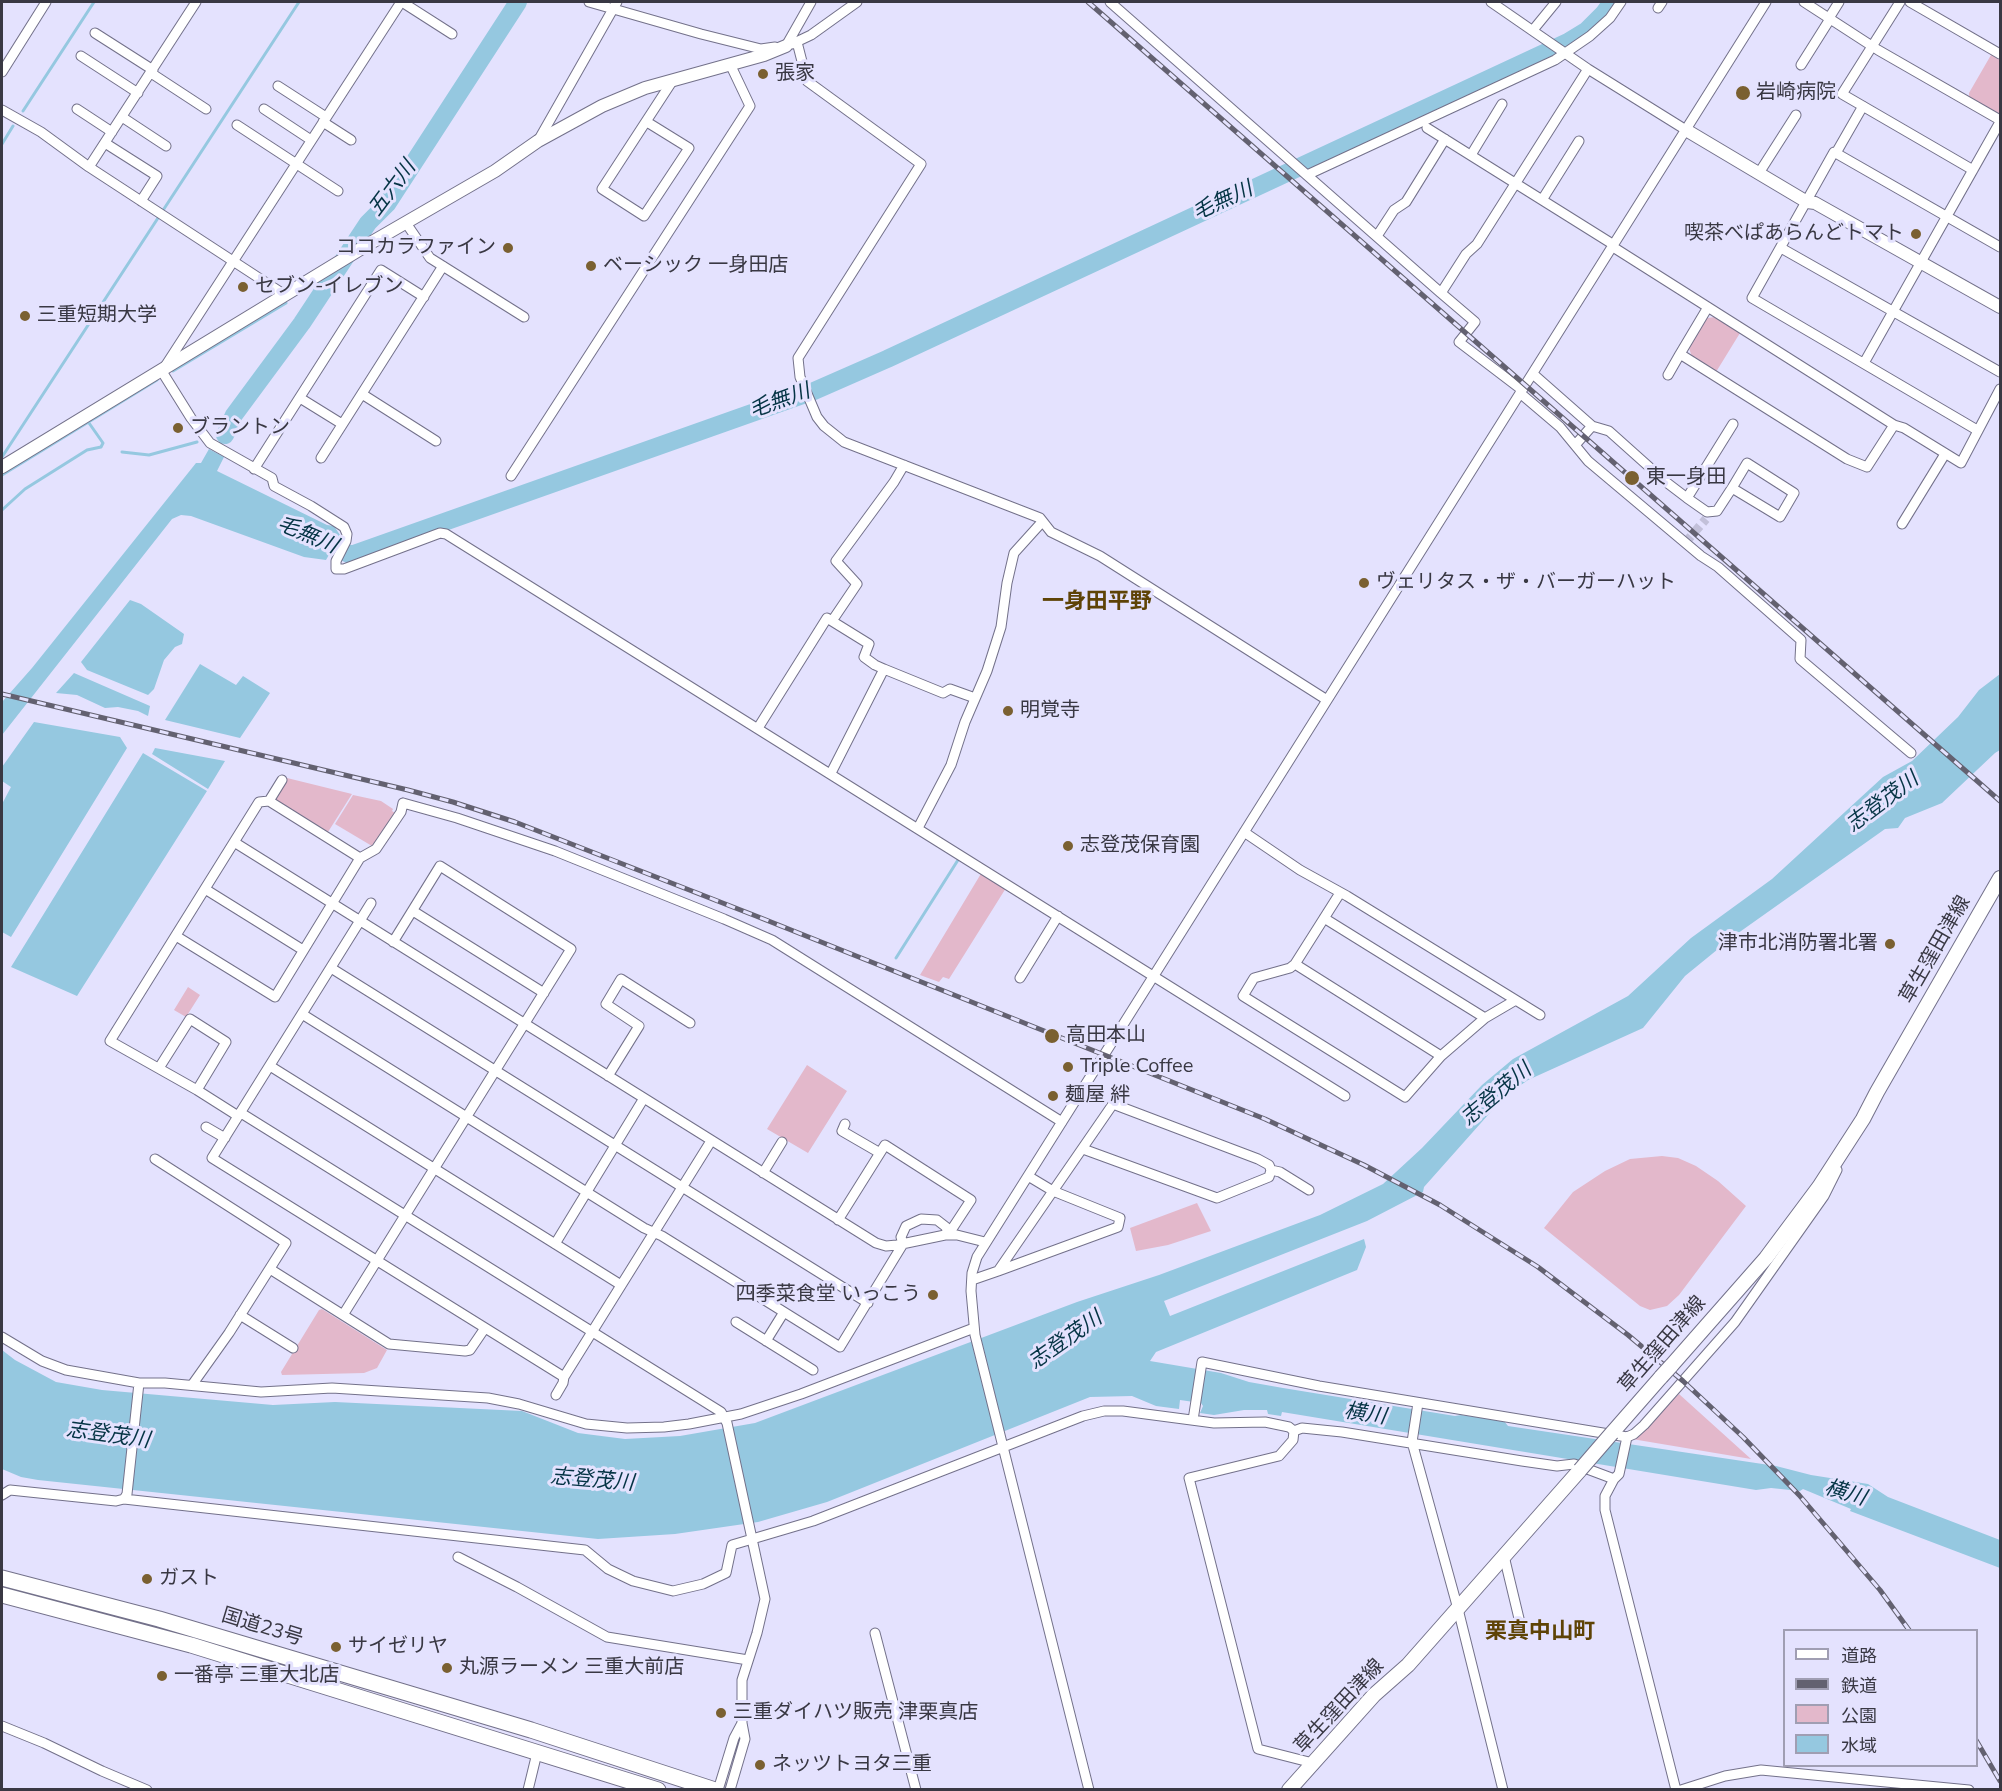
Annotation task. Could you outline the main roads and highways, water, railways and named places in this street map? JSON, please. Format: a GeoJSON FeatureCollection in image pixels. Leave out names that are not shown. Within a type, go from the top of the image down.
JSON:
{"type":"FeatureCollection","features":[{"type":"Feature","properties":{"kind":"highway","name":"国道23号"},"geometry":{"type":"LineString","coordinates":[[2,1578],[159,1619],[722,1788]]}},
{"type":"Feature","properties":{"kind":"highway","name":"国道23号"},"geometry":{"type":"LineString","coordinates":[[2,1595],[191,1645],[658,1790]]}},
{"type":"Feature","properties":{"kind":"main road","name":"草生窪田津線"},"geometry":{"type":"LineString","coordinates":[[1289,1790],[1374,1695],[1408,1665],[1766,1258],[1863,1119],[2001,878]]}},
{"type":"Feature","properties":{"kind":"water"},"geometry":{"type":"Polygon","coordinates":[[[209,449],[224,457],[217,471],[327,525],[334,526],[340,535],[326,560],[304,557],[191,516],[181,515],[172,519],[2,735],[2,702],[32,668],[196,463],[201,463],[209,449]]]}},
{"type":"Feature","properties":{"kind":"water"},"geometry":{"type":"Polygon","coordinates":[[[130,600],[141,604],[184,634],[182,644],[175,647],[164,660],[154,689],[148,695],[87,670],[81,662],[130,600]]]}},
{"type":"Feature","properties":{"kind":"water"},"geometry":{"type":"Polygon","coordinates":[[[200,664],[236,685],[243,676],[270,693],[240,738],[165,720],[200,664]]]}},
{"type":"Feature","properties":{"kind":"water"},"geometry":{"type":"Polygon","coordinates":[[[74,673],[150,706],[148,716],[138,711],[118,707],[105,708],[77,695],[56,693],[74,673]]]}},
{"type":"Feature","properties":{"kind":"water"},"geometry":{"type":"Polygon","coordinates":[[[2000,674],[2000,750],[1942,803],[1905,818],[1898,828],[1885,829],[1734,936],[1685,976],[1643,1028],[1528,1080],[1504,1097],[1424,1187],[1423,1192],[1367,1221],[1164,1301],[1170,1316],[1364,1239],[1366,1247],[1357,1270],[1156,1352],[1150,1361],[1221,1373],[1249,1382],[1283,1388],[1455,1416],[1504,1421],[1508,1426],[1776,1466],[1811,1475],[1868,1484],[1888,1497],[2000,1540],[2000,1568],[1850,1511],[1851,1509],[1803,1489],[1800,1491],[1771,1488],[1756,1490],[1282,1412],[1281,1416],[1268,1414],[1267,1410],[1244,1410],[1214,1415],[1200,1413],[1203,1406],[1201,1403],[1180,1400],[1179,1409],[1156,1406],[1132,1396],[1090,1397],[827,1502],[758,1522],[675,1534],[598,1539],[38,1480],[21,1477],[2,1469],[2,1350],[15,1360],[56,1382],[102,1390],[273,1405],[335,1402],[522,1411],[578,1433],[625,1439],[680,1436],[755,1423],[1077,1302],[1159,1275],[1320,1215],[1383,1184],[1422,1148],[1482,1085],[1513,1059],[1628,996],[1691,938],[1772,879],[1883,777],[1912,761],[1958,717],[1979,690],[2000,674]]]}},
{"type":"Feature","properties":{"kind":"water"},"geometry":{"type":"Polygon","coordinates":[[[34,722],[120,737],[127,748],[11,937],[2,932],[2,804],[11,787],[2,781],[2,767],[34,722]]]}},
{"type":"Feature","properties":{"kind":"water"},"geometry":{"type":"Polygon","coordinates":[[[155,748],[225,761],[208,789],[152,754],[155,748]]]}},
{"type":"Feature","properties":{"kind":"water"},"geometry":{"type":"Polygon","coordinates":[[[143,753],[207,791],[77,996],[11,967],[143,753]]]}},
{"type":"Feature","properties":{"kind":"waterway"},"geometry":{"type":"LineString","coordinates":[[23,111],[94,2]]}},
{"type":"Feature","properties":{"kind":"waterway"},"geometry":{"type":"LineString","coordinates":[[2,457],[299,2]]}},
{"type":"Feature","properties":{"kind":"waterway","name":"五六川"},"geometry":{"type":"LineString","coordinates":[[225,435],[234,415],[302,323],[368,223],[387,204],[518,2]]}},
{"type":"Feature","properties":{"kind":"waterway","name":"毛無川"},"geometry":{"type":"LineString","coordinates":[[312,537],[351,555],[814,391],[1568,42],[1586,31],[1612,2]]}},
{"type":"Feature","properties":{"kind":"waterway"},"geometry":{"type":"LineString","coordinates":[[2,144],[13,126]]}},
{"type":"Feature","properties":{"kind":"waterway"},"geometry":{"type":"LineString","coordinates":[[173,371],[286,303]]}},
{"type":"Feature","properties":{"kind":"waterway"},"geometry":{"type":"LineString","coordinates":[[2,475],[157,380]]}},
{"type":"Feature","properties":{"kind":"waterway"},"geometry":{"type":"LineString","coordinates":[[2,510],[25,489],[87,450],[101,447],[103,443],[89,423]]}},
{"type":"Feature","properties":{"kind":"waterway"},"geometry":{"type":"LineString","coordinates":[[219,447],[225,435]]}},
{"type":"Feature","properties":{"kind":"waterway"},"geometry":{"type":"LineString","coordinates":[[122,452],[149,455],[197,442]]}},
{"type":"Feature","properties":{"kind":"waterway"},"geometry":{"type":"LineString","coordinates":[[896,958],[958,860]]}},
{"type":"Feature","properties":{"kind":"tunnel"},"geometry":{"type":"LineString","coordinates":[[1685,543],[1706,519]]}},
{"type":"Feature","properties":{"kind":"tunnel"},"geometry":{"type":"LineString","coordinates":[[724,1790],[726,1782]]}},
{"type":"Feature","properties":{"kind":"railway"},"geometry":{"type":"LineString","coordinates":[[1088,2],[2000,801]]}},
{"type":"Feature","properties":{"kind":"railway"},"geometry":{"type":"LineString","coordinates":[[2,694],[408,790],[515,822],[1265,1119],[1364,1165],[1440,1205],[1538,1267],[1628,1335],[1683,1381],[1743,1437],[1799,1495],[1880,1590],[1908,1629]]}},
{"type":"Feature","properties":{"kind":"railway"},"geometry":{"type":"LineString","coordinates":[[1978,1743],[2000,1781]]}},
{"type":"Feature","properties":{"kind":"place","name":"張家"},"geometry":{"type":"Point","coordinates":[763,74]}},
{"type":"Feature","properties":{"kind":"place","name":"岩崎病院"},"geometry":{"type":"Point","coordinates":[1743,93]}},
{"type":"Feature","properties":{"kind":"place","name":"喫茶べぱあらんどトマト"},"geometry":{"type":"Point","coordinates":[1916,234]}},
{"type":"Feature","properties":{"kind":"place","name":"ココカラファイン"},"geometry":{"type":"Point","coordinates":[508,248]}},
{"type":"Feature","properties":{"kind":"place","name":"ベーシック 一身田店"},"geometry":{"type":"Point","coordinates":[591,266]}},
{"type":"Feature","properties":{"kind":"place","name":"セブン-イレブン"},"geometry":{"type":"Point","coordinates":[243,287]}},
{"type":"Feature","properties":{"kind":"place","name":"三重短期大学"},"geometry":{"type":"Point","coordinates":[25,316]}},
{"type":"Feature","properties":{"kind":"place","name":"ブラントン"},"geometry":{"type":"Point","coordinates":[178,428]}},
{"type":"Feature","properties":{"kind":"place","name":"東一身田"},"geometry":{"type":"Point","coordinates":[1632,478]}},
{"type":"Feature","properties":{"kind":"place","name":"ヴェリタス・ザ・バーガーハット"},"geometry":{"type":"Point","coordinates":[1364,583]}},
{"type":"Feature","properties":{"kind":"place","name":"明覚寺"},"geometry":{"type":"Point","coordinates":[1008,711]}},
{"type":"Feature","properties":{"kind":"place","name":"志登茂保育園"},"geometry":{"type":"Point","coordinates":[1068,846]}},
{"type":"Feature","properties":{"kind":"place","name":"津市北消防署北署"},"geometry":{"type":"Point","coordinates":[1890,944]}},
{"type":"Feature","properties":{"kind":"place","name":"高田本山"},"geometry":{"type":"Point","coordinates":[1052,1036]}},
{"type":"Feature","properties":{"kind":"place","name":"Triple Coffee"},"geometry":{"type":"Point","coordinates":[1068,1067]}},
{"type":"Feature","properties":{"kind":"place","name":"麺屋 絆"},"geometry":{"type":"Point","coordinates":[1053,1096]}},
{"type":"Feature","properties":{"kind":"place","name":"四季菜食堂 いっこう"},"geometry":{"type":"Point","coordinates":[933,1295]}},
{"type":"Feature","properties":{"kind":"place","name":"ガスト"},"geometry":{"type":"Point","coordinates":[147,1579]}},
{"type":"Feature","properties":{"kind":"place","name":"サイゼリヤ"},"geometry":{"type":"Point","coordinates":[336,1647]}},
{"type":"Feature","properties":{"kind":"place","name":"丸源ラーメン 三重大前店"},"geometry":{"type":"Point","coordinates":[447,1668]}},
{"type":"Feature","properties":{"kind":"place","name":"一番亭 三重大北店"},"geometry":{"type":"Point","coordinates":[162,1676]}},
{"type":"Feature","properties":{"kind":"place","name":"三重ダイハツ販売 津栗真店"},"geometry":{"type":"Point","coordinates":[721,1713]}},
{"type":"Feature","properties":{"kind":"place","name":"ネッツトヨタ三重"},"geometry":{"type":"Point","coordinates":[760,1765]}},
{"type":"Feature","properties":{"kind":"district","name":"一身田平野"},"geometry":{"type":"Point","coordinates":[1097,603]}},
{"type":"Feature","properties":{"kind":"district","name":"栗真中山町"},"geometry":{"type":"Point","coordinates":[1540,1633]}},
{"type":"Feature","properties":{"kind":"water label","name":"志登茂川"},"geometry":{"type":"Point","coordinates":[1883,803]}},
{"type":"Feature","properties":{"kind":"water label","name":"志登茂川"},"geometry":{"type":"Point","coordinates":[1497,1095]}},
{"type":"Feature","properties":{"kind":"water label","name":"志登茂川"},"geometry":{"type":"Point","coordinates":[1066,1341]}},
{"type":"Feature","properties":{"kind":"water label","name":"横川"},"geometry":{"type":"Point","coordinates":[1365,1415]}},
{"type":"Feature","properties":{"kind":"water label","name":"志登茂川"},"geometry":{"type":"Point","coordinates":[108,1436]}},
{"type":"Feature","properties":{"kind":"water label","name":"志登茂川"},"geometry":{"type":"Point","coordinates":[592,1481]}},
{"type":"Feature","properties":{"kind":"water label","name":"横川"},"geometry":{"type":"Point","coordinates":[1845,1494]}}]}
